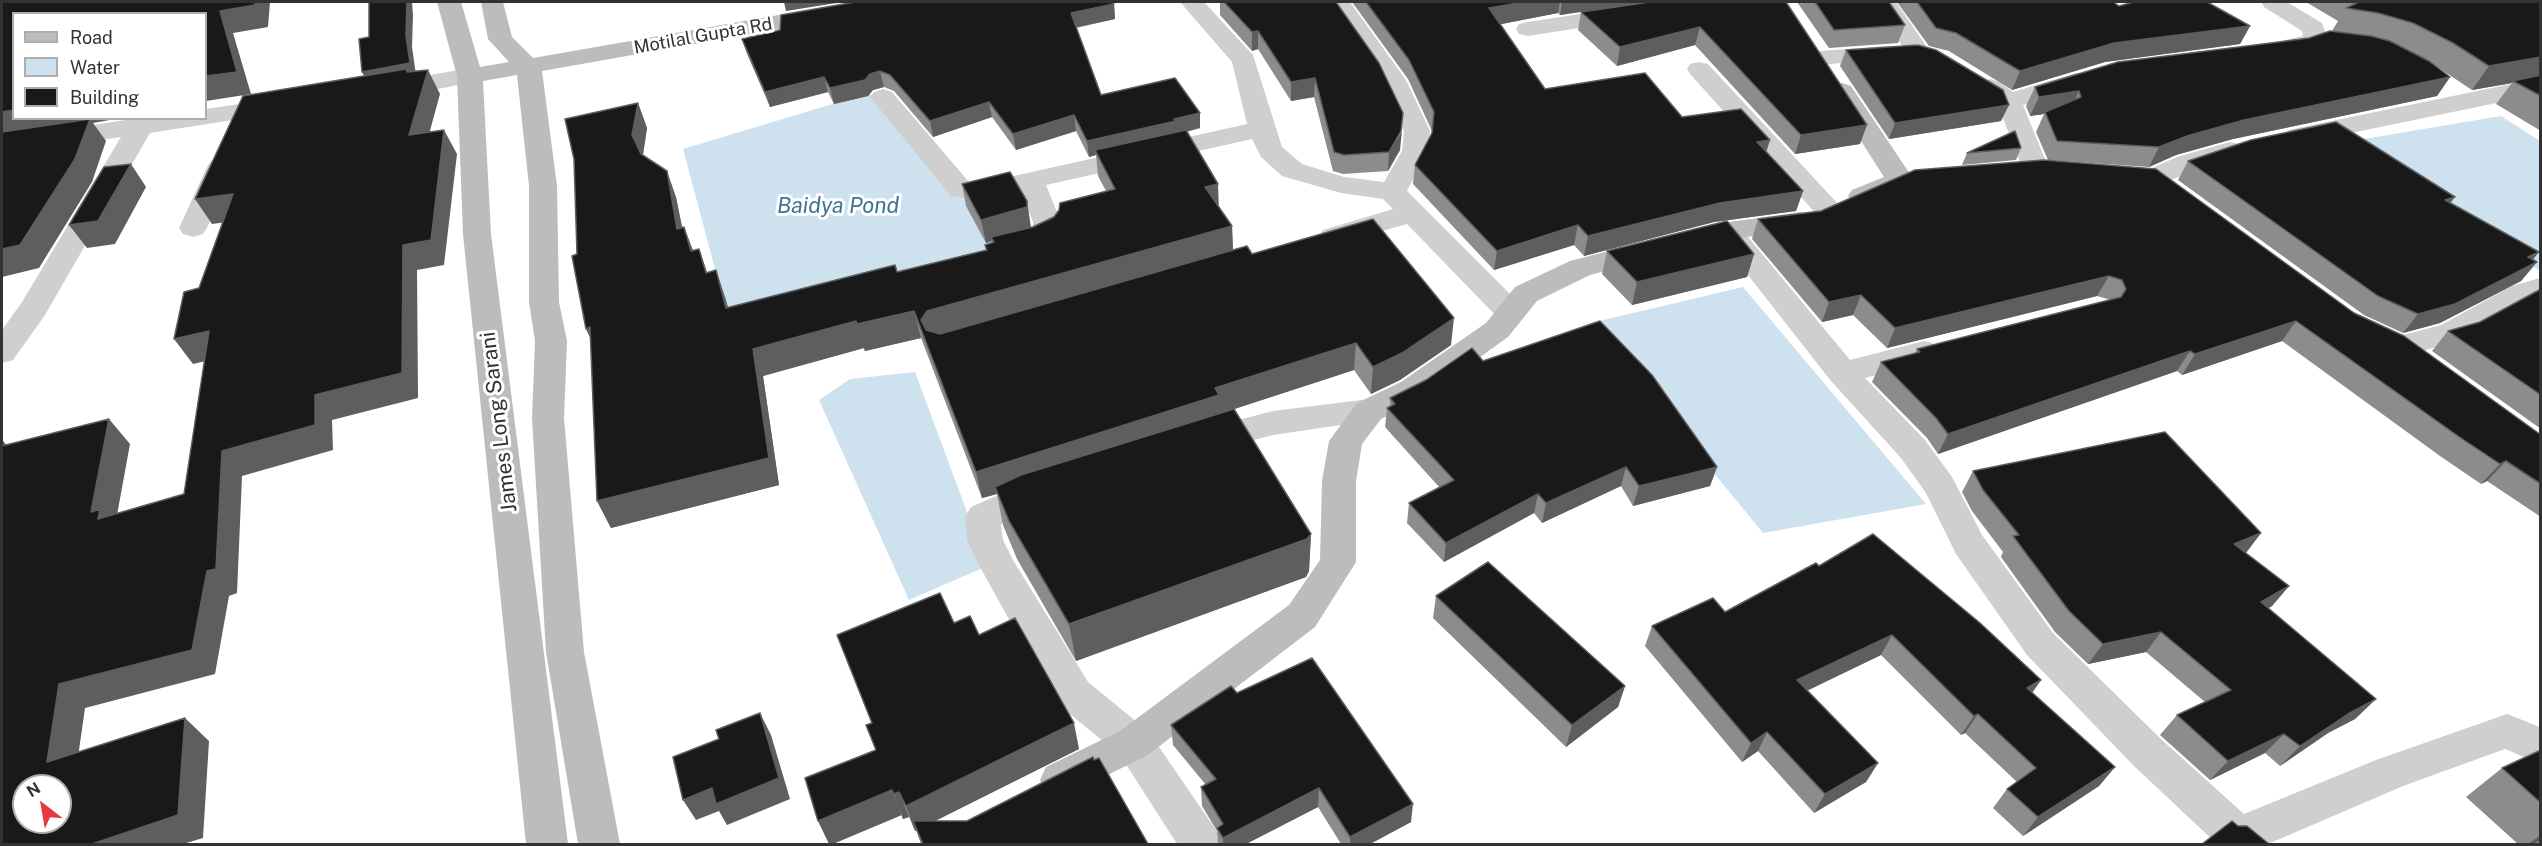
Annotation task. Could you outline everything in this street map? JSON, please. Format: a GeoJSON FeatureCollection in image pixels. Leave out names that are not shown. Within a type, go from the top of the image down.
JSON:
{"type":"FeatureCollection","features":[{"type":"Feature","properties":{"kind":"main road","name":"James Long Sarani"},"geometry":{"type":"LineString","coordinates":[[449,2],[470,76],[477,234],[546,831]]}},
{"type":"Feature","properties":{"kind":"main road"},"geometry":{"type":"LineString","coordinates":[[492,2],[500,39],[529,68],[543,186],[544,302],[551,341],[548,418],[565,652],[600,844]]}},
{"type":"Feature","properties":{"kind":"main road","name":"Motilal Gupta Rd"},"geometry":{"type":"LineString","coordinates":[[470,76],[529,68],[853,9],[876,2]]}},
{"type":"Feature","properties":{"kind":"main road"},"geometry":{"type":"LineString","coordinates":[[1029,796],[1134,743],[1302,616],[1338,562],[1339,481],[1346,441],[1369,411],[1412,390],[1497,330],[1526,294],[1580,268],[1728,232],[1809,220],[1911,179],[1814,48]]}},
{"type":"Feature","properties":{"kind":"main road"},"geometry":{"type":"LineString","coordinates":[[546,831],[592,800]]}},
{"type":"Feature","properties":{"kind":"street"},"geometry":{"type":"LineString","coordinates":[[1192,2],[1244,60],[1261,129],[1270,151],[1292,170],[1341,185],[1392,192],[1511,313]]}},
{"type":"Feature","properties":{"kind":"street"},"geometry":{"type":"LineString","coordinates":[[1338,2],[1393,80],[1417,131],[1415,151],[1392,192]]}},
{"type":"Feature","properties":{"kind":"street"},"geometry":{"type":"LineString","coordinates":[[1528,28],[1700,2]]}},
{"type":"Feature","properties":{"kind":"street"},"geometry":{"type":"LineString","coordinates":[[1814,48],[1929,55],[1885,2]]}},
{"type":"Feature","properties":{"kind":"street"},"geometry":{"type":"LineString","coordinates":[[2254,52],[2298,47],[2325,40],[2313,28],[2272,2]]}},
{"type":"Feature","properties":{"kind":"street"},"geometry":{"type":"LineString","coordinates":[[1699,69],[1829,211]]}},
{"type":"Feature","properties":{"kind":"street"},"geometry":{"type":"LineString","coordinates":[[369,93],[470,76]]}},
{"type":"Feature","properties":{"kind":"street"},"geometry":{"type":"LineString","coordinates":[[2009,101],[2094,76]]}},
{"type":"Feature","properties":{"kind":"street"},"geometry":{"type":"LineString","coordinates":[[1974,78],[2009,101],[2035,170]]}},
{"type":"Feature","properties":{"kind":"street"},"geometry":{"type":"LineString","coordinates":[[2442,85],[2465,103]]}},
{"type":"Feature","properties":{"kind":"street"},"geometry":{"type":"LineString","coordinates":[[2181,200],[2141,177],[2266,143],[2541,86]]}},
{"type":"Feature","properties":{"kind":"street"},"geometry":{"type":"LineString","coordinates":[[883,97],[961,190],[975,191],[1030,180],[1261,129]]}},
{"type":"Feature","properties":{"kind":"street"},"geometry":{"type":"LineString","coordinates":[[207,117],[302,104]]}},
{"type":"Feature","properties":{"kind":"street"},"geometry":{"type":"LineString","coordinates":[[193,228],[246,111]]}},
{"type":"Feature","properties":{"kind":"street"},"geometry":{"type":"LineString","coordinates":[[2,147],[183,120]]}},
{"type":"Feature","properties":{"kind":"street"},"geometry":{"type":"LineString","coordinates":[[2,352],[34,308],[140,127]]}},
{"type":"Feature","properties":{"kind":"street"},"geometry":{"type":"LineString","coordinates":[[993,253],[1027,245],[1047,235],[1047,222],[1030,180]]}},
{"type":"Feature","properties":{"kind":"street"},"geometry":{"type":"LineString","coordinates":[[1310,243],[1412,213]]}},
{"type":"Feature","properties":{"kind":"street"},"geometry":{"type":"LineString","coordinates":[[1728,232],[1842,373],[1912,449],[1940,486],[1968,544],[2040,644],[2148,753],[2242,840],[2390,773],[2507,731],[2541,746]]}},
{"type":"Feature","properties":{"kind":"street"},"geometry":{"type":"LineString","coordinates":[[2400,346],[2451,333],[2523,292],[2541,288]]}},
{"type":"Feature","properties":{"kind":"street"},"geometry":{"type":"LineString","coordinates":[[2352,324],[2400,346],[2428,367]]}},
{"type":"Feature","properties":{"kind":"street"},"geometry":{"type":"LineString","coordinates":[[1842,373],[1947,346]]}},
{"type":"Feature","properties":{"kind":"street"},"geometry":{"type":"LineString","coordinates":[[1169,452],[1273,423],[1369,411]]}},
{"type":"Feature","properties":{"kind":"street"},"geometry":{"type":"LineString","coordinates":[[1070,484],[1015,502],[983,518],[986,540],[998,567],[1074,694],[1134,743],[1201,844]]}},
{"type":"Feature","properties":{"kind":"water","name":"Baidya Pond"},"geometry":{"type":"Polygon","coordinates":[[[869,93],[983,209],[1001,265],[733,336],[683,149],[869,93]]]}},
{"type":"Feature","properties":{"kind":"water"},"geometry":{"type":"Polygon","coordinates":[[[2501,116],[2540,141],[2540,271],[2340,143],[2501,116]]]}},
{"type":"Feature","properties":{"kind":"water"},"geometry":{"type":"Polygon","coordinates":[[[1743,287],[1926,504],[1763,533],[1591,323],[1743,287]]]}},
{"type":"Feature","properties":{"kind":"water"},"geometry":{"type":"Polygon","coordinates":[[[915,372],[987,566],[909,600],[819,400],[850,379],[915,372]]]}},
{"type":"Feature","properties":{"kind":"building"},"geometry":{"type":"Polygon","coordinates":[[[2,2],[255,2],[255,5],[220,11],[237,72],[207,76],[207,12],[12,12],[12,110],[2,112],[2,2]]]}},
{"type":"Feature","properties":{"kind":"building"},"geometry":{"type":"Polygon","coordinates":[[[369,2],[407,2],[406,36],[410,63],[362,72],[359,39],[369,37],[369,2]]]}},
{"type":"Feature","properties":{"kind":"building"},"geometry":{"type":"Polygon","coordinates":[[[855,2],[1110,2],[1114,4],[1071,13],[1101,95],[1175,78],[1200,113],[1174,119],[1176,121],[1087,141],[1074,115],[1013,134],[989,102],[930,121],[890,75],[880,71],[870,74],[865,80],[830,88],[824,77],[765,92],[742,39],[780,30],[781,15],[855,2]]]}},
{"type":"Feature","properties":{"kind":"building"},"geometry":{"type":"Polygon","coordinates":[[[1224,2],[1336,2],[1379,63],[1403,113],[1401,131],[1389,152],[1344,155],[1334,152],[1315,78],[1291,82],[1258,31],[1252,32],[1224,2]]]}},
{"type":"Feature","properties":{"kind":"building"},"geometry":{"type":"Polygon","coordinates":[[[1366,2],[1524,2],[1489,8],[1545,89],[1645,73],[1682,117],[1741,109],[1770,140],[1757,142],[1803,191],[1720,203],[1588,236],[1578,225],[1497,251],[1415,165],[1432,133],[1434,112],[1409,60],[1366,2]]]}},
{"type":"Feature","properties":{"kind":"building"},"geometry":{"type":"Polygon","coordinates":[[[1650,2],[1786,2],[1867,125],[1801,135],[1700,27],[1620,47],[1581,12],[1650,2]]]}},
{"type":"Feature","properties":{"kind":"building"},"geometry":{"type":"Polygon","coordinates":[[[1815,2],[1889,2],[1905,25],[1834,30],[1815,2]]]}},
{"type":"Feature","properties":{"kind":"building"},"geometry":{"type":"Polygon","coordinates":[[[1917,2],[2113,2],[2119,6],[2134,2],[2207,2],[2250,26],[2114,43],[2020,71],[1956,33],[1936,28],[1917,2]]]}},
{"type":"Feature","properties":{"kind":"building"},"geometry":{"type":"Polygon","coordinates":[[[2359,2],[2541,2],[2541,57],[2489,66],[2453,43],[2413,23],[2378,13],[2346,8],[2359,2]]]}},
{"type":"Feature","properties":{"kind":"building"},"geometry":{"type":"Polygon","coordinates":[[[2330,31],[2371,36],[2390,41],[2429,61],[2450,77],[2244,120],[2187,136],[2159,147],[2057,141],[2045,112],[2081,97],[2079,91],[2039,97],[2035,87],[2118,62],[2309,38],[2330,31]]]}},
{"type":"Feature","properties":{"kind":"building"},"geometry":{"type":"Polygon","coordinates":[[[1918,45],[1936,50],[2003,90],[2009,105],[1895,123],[1846,50],[1918,45]]]}},
{"type":"Feature","properties":{"kind":"building"},"geometry":{"type":"Polygon","coordinates":[[[406,69],[407,72],[428,70],[409,135],[444,130],[431,240],[403,245],[402,373],[315,395],[315,425],[222,451],[216,569],[207,571],[192,650],[59,684],[47,762],[185,718],[178,815],[92,844],[2,844],[2,446],[109,419],[91,512],[100,509],[98,519],[184,494],[209,331],[174,339],[184,292],[199,288],[233,194],[195,199],[243,96],[406,69]]]}},
{"type":"Feature","properties":{"kind":"building"},"geometry":{"type":"Polygon","coordinates":[[[2541,75],[2541,96],[2513,81],[2541,75]]]}},
{"type":"Feature","properties":{"kind":"building"},"geometry":{"type":"Polygon","coordinates":[[[638,103],[632,135],[641,154],[667,171],[677,229],[684,227],[691,251],[699,249],[706,273],[716,270],[726,308],[895,265],[897,272],[987,250],[985,245],[994,242],[991,237],[1033,227],[1054,217],[1059,210],[1060,203],[1115,189],[1095,150],[1186,130],[1218,184],[1205,187],[1232,226],[927,311],[921,320],[926,330],[940,334],[1247,246],[1252,254],[1373,219],[1454,318],[1402,353],[1373,367],[1356,343],[1215,388],[1219,395],[976,472],[914,311],[857,324],[856,321],[753,349],[769,458],[597,501],[590,327],[586,329],[572,256],[577,254],[574,159],[565,119],[638,103]]]}},
{"type":"Feature","properties":{"kind":"building"},"geometry":{"type":"Polygon","coordinates":[[[90,120],[75,159],[20,245],[2,249],[2,132],[90,120]]]}},
{"type":"Feature","properties":{"kind":"building"},"geometry":{"type":"Polygon","coordinates":[[[2336,122],[2455,197],[2445,200],[2539,252],[2528,257],[2537,262],[2455,304],[2418,314],[2378,296],[2188,161],[2251,140],[2336,122]]]}},
{"type":"Feature","properties":{"kind":"building"},"geometry":{"type":"Polygon","coordinates":[[[2015,131],[2021,148],[1967,153],[2015,131]]]}},
{"type":"Feature","properties":{"kind":"building"},"geometry":{"type":"Polygon","coordinates":[[[2044,160],[2156,169],[2354,313],[2404,336],[2541,435],[2541,484],[2506,461],[2500,464],[2296,321],[2195,354],[2190,351],[1948,434],[1936,418],[1881,362],[1920,352],[1917,349],[2121,297],[2126,289],[2122,280],[2109,276],[1895,328],[1861,295],[1829,302],[1758,219],[1821,211],[1915,170],[2044,160]]]}},
{"type":"Feature","properties":{"kind":"building"},"geometry":{"type":"Polygon","coordinates":[[[131,164],[98,221],[69,225],[104,167],[131,164]]]}},
{"type":"Feature","properties":{"kind":"building"},"geometry":{"type":"Polygon","coordinates":[[[1010,172],[1027,201],[1027,207],[981,220],[962,184],[1010,172]]]}},
{"type":"Feature","properties":{"kind":"building"},"geometry":{"type":"Polygon","coordinates":[[[1727,221],[1754,254],[1637,282],[1607,251],[1727,221]]]}},
{"type":"Feature","properties":{"kind":"building"},"geometry":{"type":"Polygon","coordinates":[[[2541,289],[2541,395],[2448,331],[2480,322],[2541,289]]]}},
{"type":"Feature","properties":{"kind":"building"},"geometry":{"type":"Polygon","coordinates":[[[1600,321],[1652,375],[1717,467],[1639,486],[1626,467],[1546,503],[1538,494],[1446,543],[1409,503],[1454,480],[1387,408],[1395,404],[1390,398],[1426,380],[1472,348],[1483,361],[1600,321]]]}},
{"type":"Feature","properties":{"kind":"building"},"geometry":{"type":"Polygon","coordinates":[[[1234,409],[1311,534],[1307,539],[1069,624],[1009,521],[995,487],[1021,475],[1234,409]]]}},
{"type":"Feature","properties":{"kind":"building"},"geometry":{"type":"Polygon","coordinates":[[[2165,432],[2261,533],[2234,544],[2289,586],[2261,602],[2376,699],[2348,714],[2300,746],[2284,734],[2228,761],[2177,715],[2231,690],[2161,632],[2103,644],[2069,611],[2013,536],[2019,535],[1983,490],[1973,471],[2165,432]]]}},
{"type":"Feature","properties":{"kind":"building"},"geometry":{"type":"Polygon","coordinates":[[[1873,534],[1980,623],[2041,680],[2027,688],[2115,767],[2038,817],[2007,789],[2036,768],[1978,714],[1974,716],[1892,635],[1797,680],[1878,763],[1825,794],[1767,732],[1751,743],[1652,626],[1713,598],[1725,612],[1816,563],[1819,566],[1873,534]]]}},
{"type":"Feature","properties":{"kind":"building"},"geometry":{"type":"Polygon","coordinates":[[[1488,562],[1625,686],[1572,725],[1436,596],[1488,562]]]}},
{"type":"Feature","properties":{"kind":"building"},"geometry":{"type":"Polygon","coordinates":[[[940,593],[954,623],[970,616],[979,635],[1015,618],[1074,723],[906,806],[899,792],[894,794],[892,790],[818,821],[805,778],[876,750],[866,725],[872,723],[837,635],[940,593]]]}},
{"type":"Feature","properties":{"kind":"building"},"geometry":{"type":"Polygon","coordinates":[[[1312,658],[1413,804],[1350,837],[1319,788],[1223,838],[1217,828],[1223,824],[1201,787],[1216,779],[1171,725],[1231,686],[1237,693],[1312,658]]]}},
{"type":"Feature","properties":{"kind":"building"},"geometry":{"type":"Polygon","coordinates":[[[760,713],[779,778],[716,804],[712,788],[683,800],[673,757],[719,739],[716,730],[760,713]]]}},
{"type":"Feature","properties":{"kind":"building"},"geometry":{"type":"Polygon","coordinates":[[[2541,750],[2541,803],[2502,768],[2541,750]]]}},
{"type":"Feature","properties":{"kind":"building"},"geometry":{"type":"Polygon","coordinates":[[[1093,757],[1094,760],[1099,758],[1148,844],[923,844],[913,821],[967,821],[1093,757]]]}},
{"type":"Feature","properties":{"kind":"building"},"geometry":{"type":"Polygon","coordinates":[[[2232,821],[2238,826],[2247,826],[2269,844],[2202,844],[2232,821]]]}}]}
